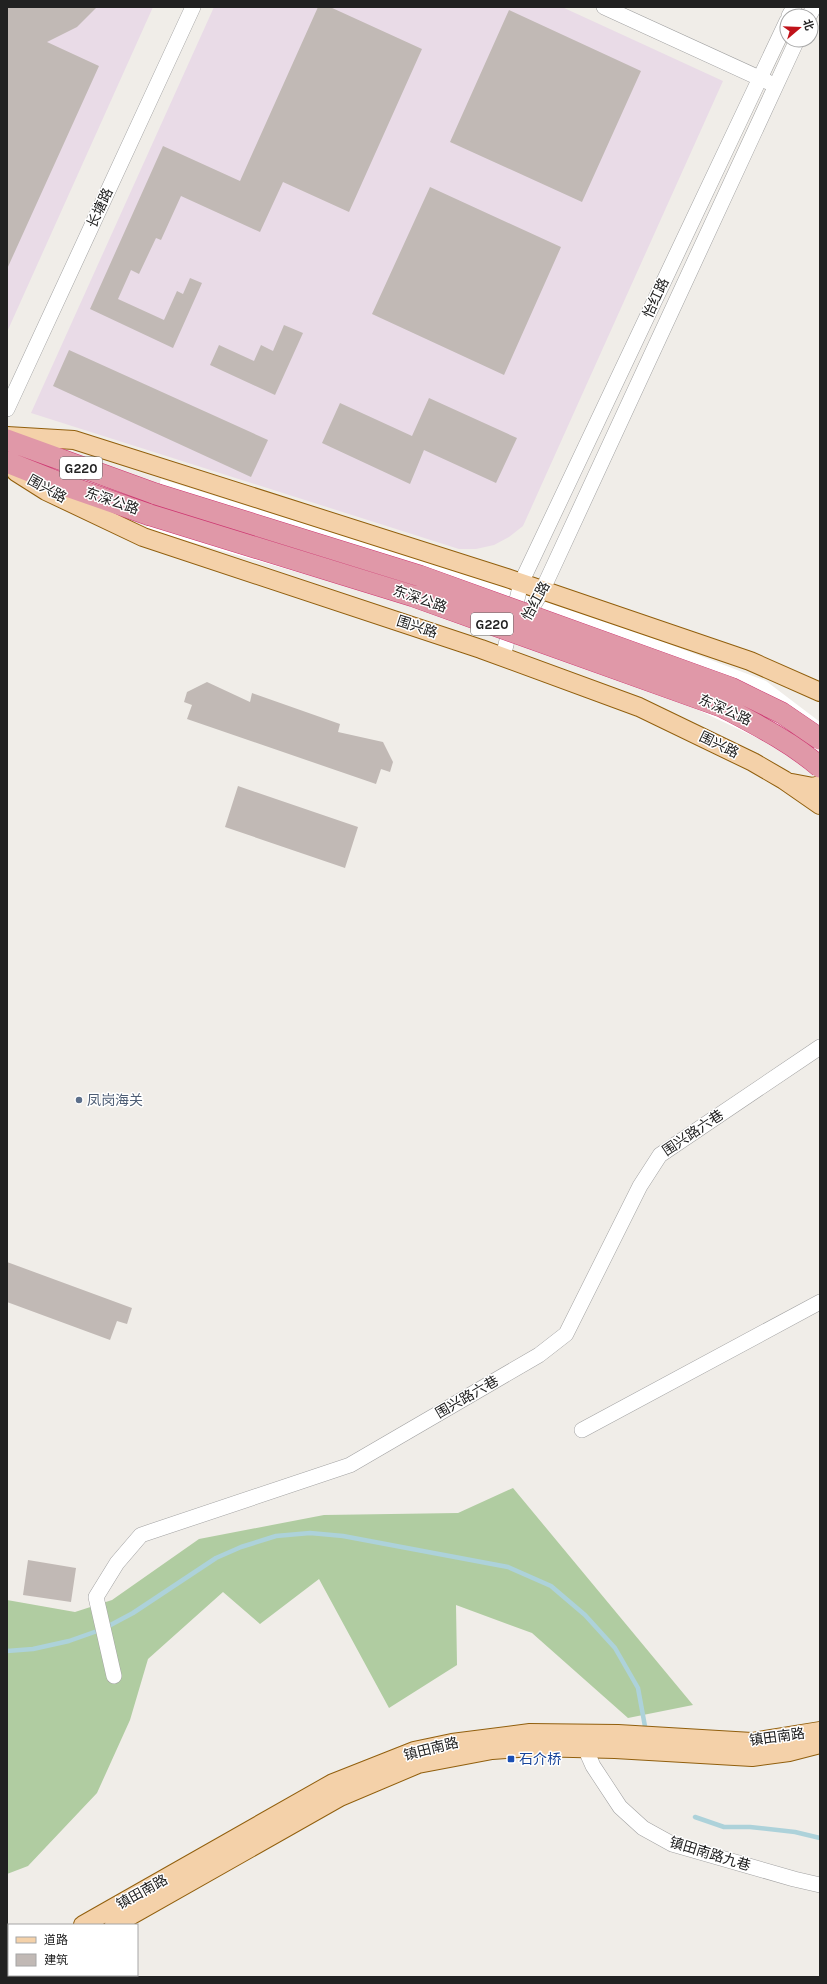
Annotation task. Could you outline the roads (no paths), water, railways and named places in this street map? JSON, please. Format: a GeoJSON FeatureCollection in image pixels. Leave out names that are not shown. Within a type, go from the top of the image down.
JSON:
{"type":"FeatureCollection","features":[{"type":"Feature","properties":{"kind":"highway","name":"东深公路"},"geometry":{"type":"LineString","coordinates":[[7,440],[156,494],[420,576],[731,688],[782,713],[820,739]]}},
{"type":"Feature","properties":{"kind":"highway","name":"东深公路"},"geometry":{"type":"LineString","coordinates":[[7,462],[70,487],[150,515],[413,596],[723,707],[771,732],[806,755],[820,767]]}},
{"type":"Feature","properties":{"kind":"main road"},"geometry":{"type":"LineString","coordinates":[[7,436],[74,440],[521,583],[750,661],[820,691]]}},
{"type":"Feature","properties":{"kind":"main road","name":"围兴路"},"geometry":{"type":"LineString","coordinates":[[7,466],[46,490],[143,537],[503,657],[639,707],[752,762],[784,780],[820,805]]}},
{"type":"Feature","properties":{"kind":"main road"},"geometry":{"type":"LineString","coordinates":[[792,679],[820,698]]}},
{"type":"Feature","properties":{"kind":"main road"},"geometry":{"type":"LineString","coordinates":[[784,780],[798,785],[813,787],[820,785]]}},
{"type":"Feature","properties":{"kind":"main road","name":"镇田南路"},"geometry":{"type":"LineString","coordinates":[[116,1924],[340,1797],[418,1764],[492,1750],[532,1747],[618,1734],[752,1742],[820,1731]]}},
{"type":"Feature","properties":{"kind":"main road","name":"镇田南路"},"geometry":{"type":"LineString","coordinates":[[85,1924],[333,1783],[375,1765],[414,1751],[490,1737],[530,1733],[752,1757],[789,1752],[820,1744]]}},
{"type":"Feature","properties":{"kind":"street","name":"长塘路"},"geometry":{"type":"LineString","coordinates":[[7,408],[193,7]]}},
{"type":"Feature","properties":{"kind":"street"},"geometry":{"type":"LineString","coordinates":[[604,7],[776,86]]}},
{"type":"Feature","properties":{"kind":"street","name":"怡红路"},"geometry":{"type":"LineString","coordinates":[[503,657],[521,583],[779,38]]}},
{"type":"Feature","properties":{"kind":"street","name":"怡红路"},"geometry":{"type":"LineString","coordinates":[[503,657],[542,591],[793,48]]}},
{"type":"Feature","properties":{"kind":"street","name":"围兴路六巷"},"geometry":{"type":"LineString","coordinates":[[114,1676],[96,1598],[117,1563],[141,1536],[350,1465],[544,1351],[566,1334],[640,1186],[660,1155],[820,1048]]}},
{"type":"Feature","properties":{"kind":"street"},"geometry":{"type":"LineString","coordinates":[[582,1430],[820,1302]]}},
{"type":"Feature","properties":{"kind":"street","name":"镇田南路九巷"},"geometry":{"type":"LineString","coordinates":[[585,1740],[593,1766],[620,1807],[643,1828],[672,1844],[794,1879],[820,1884]]}},
{"type":"Feature","properties":{"kind":"waterway"},"geometry":{"type":"LineString","coordinates":[[7,1651],[33,1649],[69,1641],[103,1629],[133,1613],[216,1558],[241,1547],[276,1536],[310,1533],[343,1536],[508,1567],[551,1586],[585,1615],[615,1648],[638,1688],[646,1732]]}},
{"type":"Feature","properties":{"kind":"waterway"},"geometry":{"type":"LineString","coordinates":[[695,1817],[724,1827],[750,1827],[795,1832],[820,1838]]}},
{"type":"Feature","properties":{"kind":"place","name":"凤岗海关"},"geometry":{"type":"Point","coordinates":[79,1100]}},
{"type":"Feature","properties":{"kind":"place","name":"石介桥"},"geometry":{"type":"Point","coordinates":[511,1759]}}]}
